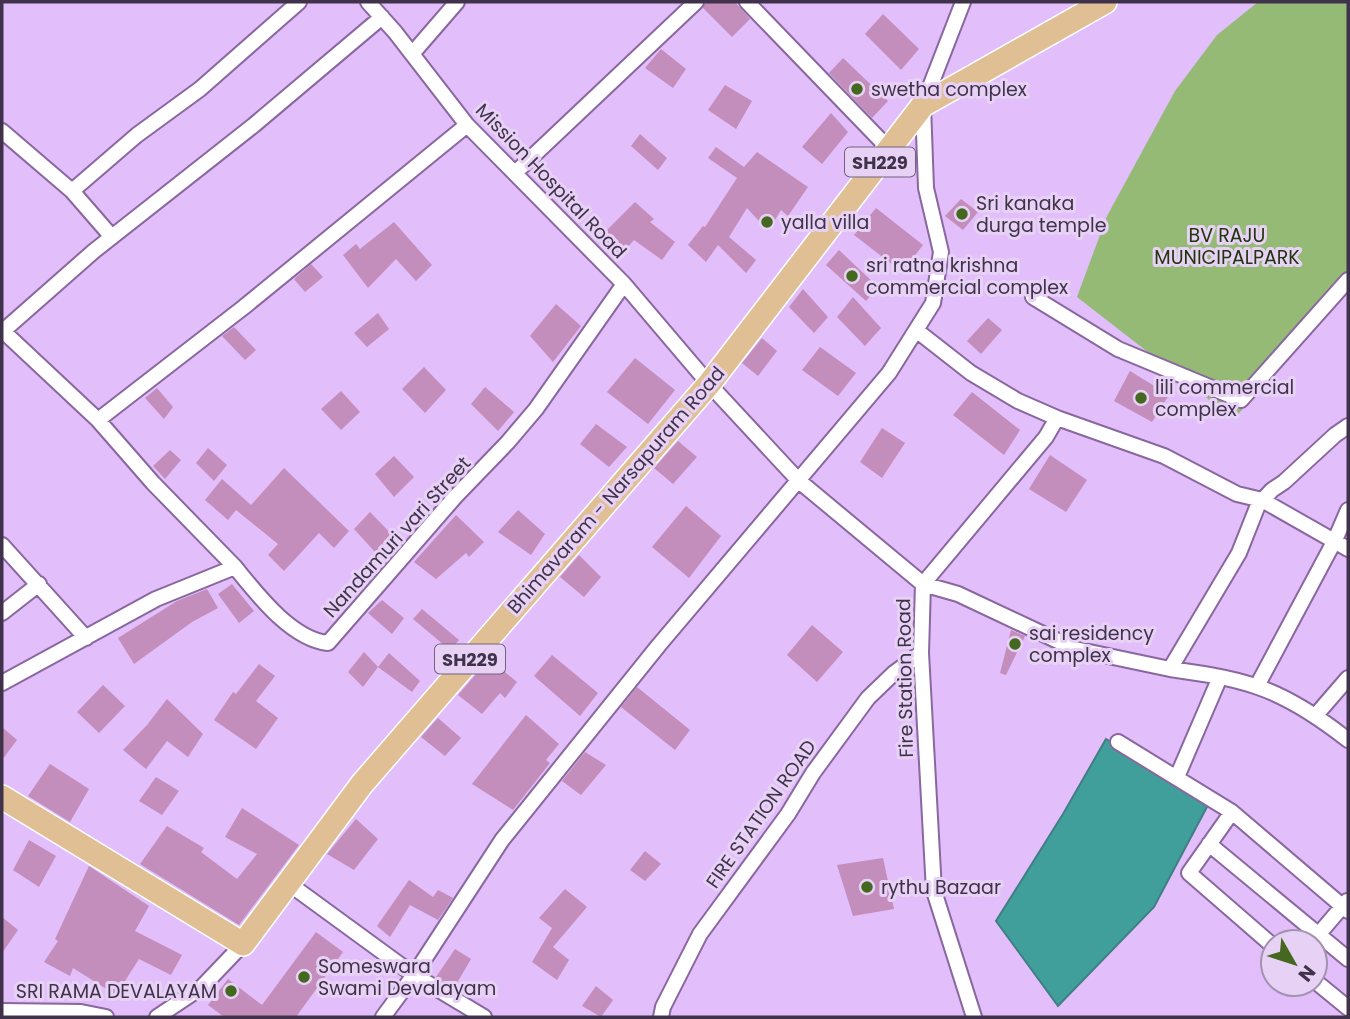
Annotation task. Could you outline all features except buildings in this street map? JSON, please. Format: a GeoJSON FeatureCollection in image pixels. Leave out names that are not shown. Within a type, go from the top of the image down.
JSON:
{"type":"FeatureCollection","features":[{"type":"Feature","properties":{"kind":"main road","name":"Bhimavaram - Narsapuram Road"},"geometry":{"type":"LineString","coordinates":[[243,944],[362,784],[709,384],[923,105],[1105,2]]}},
{"type":"Feature","properties":{"kind":"main road"},"geometry":{"type":"LineString","coordinates":[[2,797],[243,944]]}},
{"type":"Feature","properties":{"kind":"street"},"geometry":{"type":"LineString","coordinates":[[72,191],[137,135],[200,89],[299,2]]}},
{"type":"Feature","properties":{"kind":"street","name":"Mission Hospital Road"},"geometry":{"type":"LineString","coordinates":[[368,2],[467,125],[624,284],[709,384]]}},
{"type":"Feature","properties":{"kind":"street"},"geometry":{"type":"LineString","coordinates":[[412,54],[457,2]]}},
{"type":"Feature","properties":{"kind":"street"},"geometry":{"type":"LineString","coordinates":[[515,173],[696,2]]}},
{"type":"Feature","properties":{"kind":"street"},"geometry":{"type":"LineString","coordinates":[[747,2],[889,149]]}},
{"type":"Feature","properties":{"kind":"street"},"geometry":{"type":"LineString","coordinates":[[383,1017],[414,975],[502,840],[659,645],[889,373],[933,303],[941,252],[926,188],[923,105],[963,2]]}},
{"type":"Feature","properties":{"kind":"street"},"geometry":{"type":"LineString","coordinates":[[2,683],[156,599],[234,567],[153,483],[98,420],[2,331],[112,237],[254,125],[382,17]]}},
{"type":"Feature","properties":{"kind":"street"},"geometry":{"type":"LineString","coordinates":[[98,420],[244,307],[467,125]]}},
{"type":"Feature","properties":{"kind":"street"},"geometry":{"type":"LineString","coordinates":[[2,131],[72,191],[112,237]]}},
{"type":"Feature","properties":{"kind":"street"},"geometry":{"type":"LineString","coordinates":[[1033,296],[1118,349],[1241,400],[1348,280]]}},
{"type":"Feature","properties":{"kind":"street","name":"Nandamuri vari Street"},"geometry":{"type":"LineString","coordinates":[[234,567],[264,602],[286,622],[316,642],[328,643],[536,409],[624,284]]}},
{"type":"Feature","properties":{"kind":"street"},"geometry":{"type":"LineString","coordinates":[[916,330],[971,373],[1018,401],[1056,418],[1164,456],[1237,494],[1262,500],[1348,549]]}},
{"type":"Feature","properties":{"kind":"street","name":"Fire Station Road"},"geometry":{"type":"LineString","coordinates":[[709,384],[800,481],[923,584],[921,653],[934,891],[974,1017]]}},
{"type":"Feature","properties":{"kind":"street"},"geometry":{"type":"LineString","coordinates":[[1056,418],[1046,437],[923,584],[957,594],[1075,649],[1220,677],[1257,687],[1316,715],[1348,740]]}},
{"type":"Feature","properties":{"kind":"street"},"geometry":{"type":"LineString","coordinates":[[1170,669],[1239,553],[1252,517],[1262,500],[1348,426]]}},
{"type":"Feature","properties":{"kind":"street"},"geometry":{"type":"LineString","coordinates":[[1257,687],[1335,540],[1348,510]]}},
{"type":"Feature","properties":{"kind":"street"},"geometry":{"type":"LineString","coordinates":[[2,545],[86,638]]}},
{"type":"Feature","properties":{"kind":"street"},"geometry":{"type":"LineString","coordinates":[[2,612],[39,584]]}},
{"type":"Feature","properties":{"kind":"street","name":"FIRE STATION ROAD"},"geometry":{"type":"LineString","coordinates":[[661,1017],[663,1007],[700,934],[788,814],[813,773],[868,698],[894,673],[921,653]]}},
{"type":"Feature","properties":{"kind":"street"},"geometry":{"type":"LineString","coordinates":[[1177,777],[1220,677]]}},
{"type":"Feature","properties":{"kind":"street"},"geometry":{"type":"LineString","coordinates":[[1316,715],[1348,678]]}},
{"type":"Feature","properties":{"kind":"street"},"geometry":{"type":"LineString","coordinates":[[1118,742],[1232,812],[1346,905],[1324,928]]}},
{"type":"Feature","properties":{"kind":"street"},"geometry":{"type":"LineString","coordinates":[[1232,812],[1189,873],[1259,934]]}},
{"type":"Feature","properties":{"kind":"street"},"geometry":{"type":"LineString","coordinates":[[1209,844],[1305,928]]}},
{"type":"Feature","properties":{"kind":"street"},"geometry":{"type":"LineString","coordinates":[[288,883],[414,975],[484,1017]]}},
{"type":"Feature","properties":{"kind":"street"},"geometry":{"type":"LineString","coordinates":[[157,1017],[202,987],[243,944]]}},
{"type":"Feature","properties":{"kind":"street"},"geometry":{"type":"LineString","coordinates":[[1329,946],[1348,959]]}},
{"type":"Feature","properties":{"kind":"street"},"geometry":{"type":"LineString","coordinates":[[1329,992],[1348,1008]]}},
{"type":"Feature","properties":{"kind":"street"},"geometry":{"type":"LineString","coordinates":[[2,1011],[81,1012],[106,1017]]}},
{"type":"Feature","properties":{"kind":"green space","name":"BV RAJU MUNICIPALPARK"},"geometry":{"type":"Polygon","coordinates":[[[1258,2],[1348,2],[1348,286],[1234,419],[1077,297],[1107,216],[1175,91],[1217,35],[1258,2]]]}},
{"type":"Feature","properties":{"kind":"shaded area"},"geometry":{"type":"Polygon","coordinates":[[[1106,739],[1209,803],[1154,907],[1058,1006],[996,921],[1106,739]]]}},
{"type":"Feature","properties":{"kind":"place","name":"swetha complex"},"geometry":{"type":"Point","coordinates":[857,89]}},
{"type":"Feature","properties":{"kind":"place","name":"Sri kanaka durga temple"},"geometry":{"type":"Point","coordinates":[962,214]}},
{"type":"Feature","properties":{"kind":"place","name":"yalla villa"},"geometry":{"type":"Point","coordinates":[767,222]}},
{"type":"Feature","properties":{"kind":"place","name":"sri ratna krishna commercial complex"},"geometry":{"type":"Point","coordinates":[852,276]}},
{"type":"Feature","properties":{"kind":"place","name":"lili commercial complex"},"geometry":{"type":"Point","coordinates":[1141,398]}},
{"type":"Feature","properties":{"kind":"place","name":"sai residency complex"},"geometry":{"type":"Point","coordinates":[1015,644]}},
{"type":"Feature","properties":{"kind":"place","name":"rythu Bazaar"},"geometry":{"type":"Point","coordinates":[867,887]}},
{"type":"Feature","properties":{"kind":"place","name":"Someswara Swami Devalayam"},"geometry":{"type":"Point","coordinates":[304,977]}},
{"type":"Feature","properties":{"kind":"place","name":"SRI RAMA DEVALAYAM"},"geometry":{"type":"Point","coordinates":[231,991]}}]}
